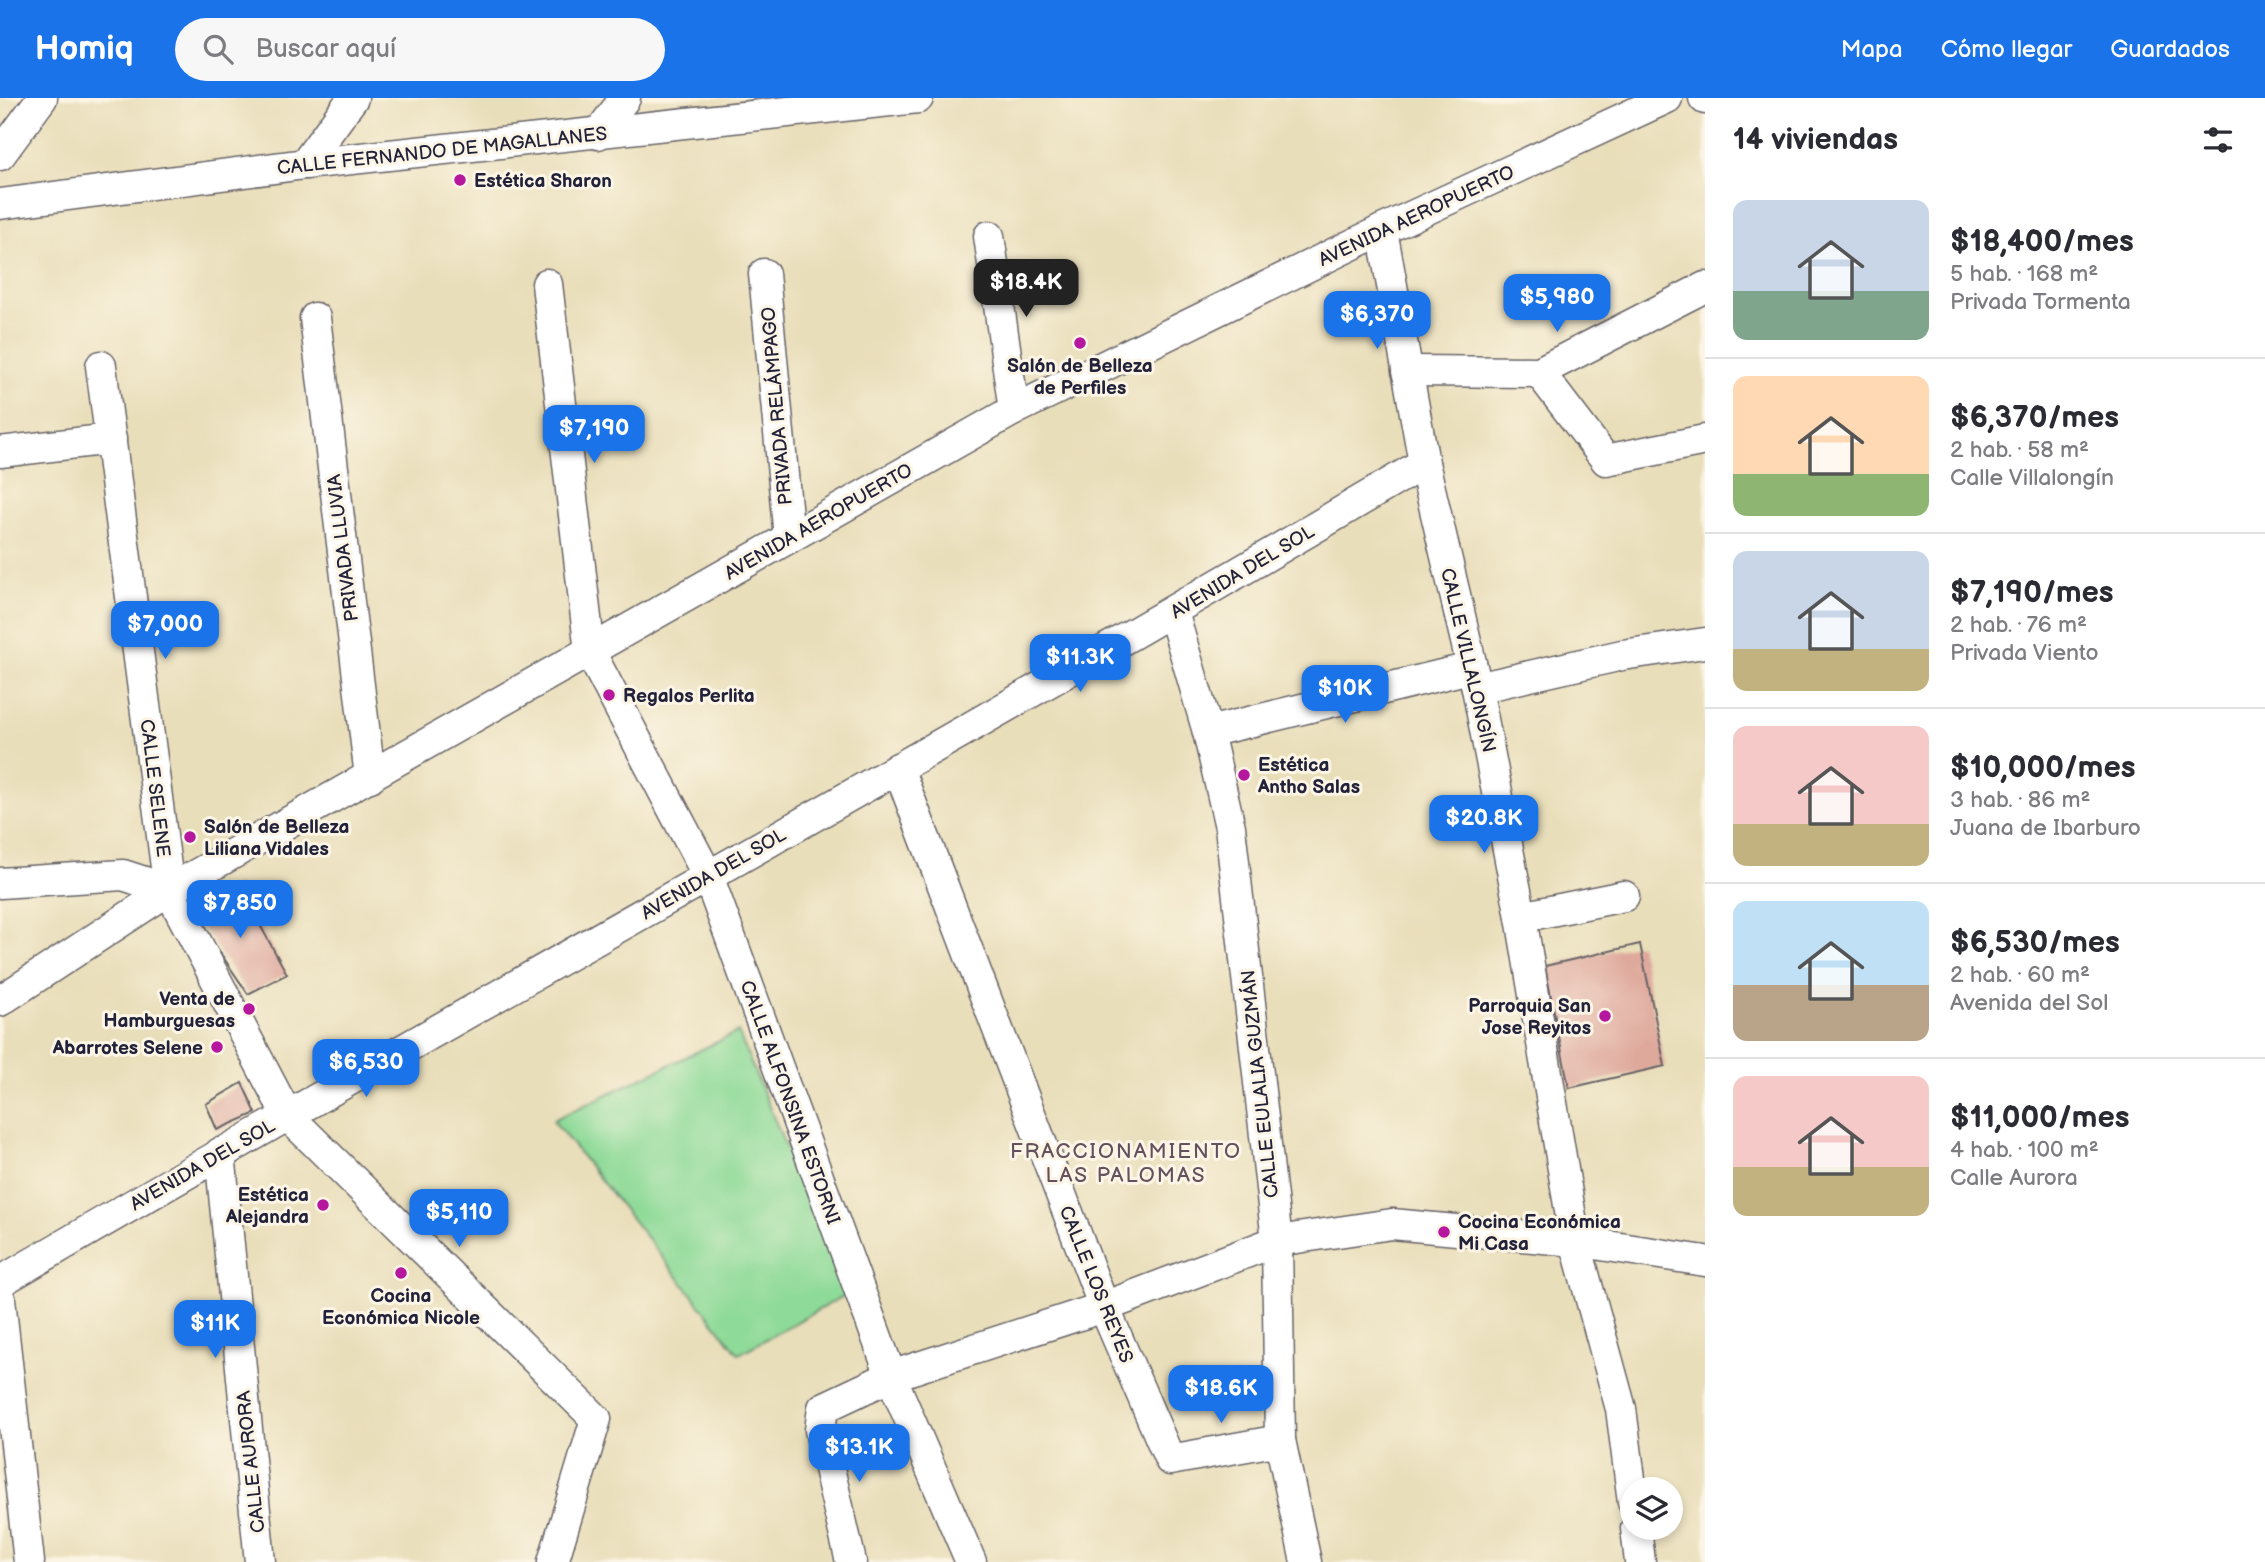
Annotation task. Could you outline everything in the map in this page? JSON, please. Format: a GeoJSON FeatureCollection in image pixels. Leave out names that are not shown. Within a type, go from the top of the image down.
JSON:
{"type":"FeatureCollection","features":[{"type":"Feature","properties":{"kind":"street"},"geometry":{"type":"LineString","coordinates":[[0,155],[42,98]]}},
{"type":"Feature","properties":{"kind":"street"},"geometry":{"type":"LineString","coordinates":[[305,164],[353,98]]}},
{"type":"Feature","properties":{"kind":"street"},"geometry":{"type":"LineString","coordinates":[[598,134],[625,98]]}},
{"type":"Feature","properties":{"kind":"street","name":"CALLE FERNANDO DE MAGALLANES"},"geometry":{"type":"LineString","coordinates":[[0,204],[305,164],[918,98]]}},
{"type":"Feature","properties":{"kind":"street","name":"AVENIDA AEROPUERTO"},"geometry":{"type":"LineString","coordinates":[[0,1002],[169,890],[1014,410],[1382,230],[1667,98]]}},
{"type":"Feature","properties":{"kind":"street","name":"CALLE VILLALONGÍN"},"geometry":{"type":"LineString","coordinates":[[1382,230],[1424,463],[1474,678],[1521,917],[1575,1241],[1621,1409],[1630,1477]]}},
{"type":"Feature","properties":{"kind":"street"},"geometry":{"type":"LineString","coordinates":[[989,236],[1014,410]]}},
{"type":"Feature","properties":{"kind":"street","name":"PRIVADA RELÁMPAGO"},"geometry":{"type":"LineString","coordinates":[[764,274],[789,538]]}},
{"type":"Feature","properties":{"kind":"street"},"geometry":{"type":"LineString","coordinates":[[547,284],[590,652]]}},
{"type":"Feature","properties":{"kind":"street"},"geometry":{"type":"LineString","coordinates":[[1407,371],[1539,372],[1705,287]]}},
{"type":"Feature","properties":{"kind":"street","name":"PRIVADA LLUVIA"},"geometry":{"type":"LineString","coordinates":[[315,318],[370,778]]}},
{"type":"Feature","properties":{"kind":"street","name":"CALLE SELENE"},"geometry":{"type":"LineString","coordinates":[[101,366],[169,890],[287,1115],[596,1419],[553,1562]]}},
{"type":"Feature","properties":{"kind":"street"},"geometry":{"type":"LineString","coordinates":[[1539,372],[1606,460],[1705,440]]}},
{"type":"Feature","properties":{"kind":"street"},"geometry":{"type":"LineString","coordinates":[[0,452],[110,439]]}},
{"type":"Feature","properties":{"kind":"street","name":"AVENIDA DEL SOL"},"geometry":{"type":"LineString","coordinates":[[0,1282],[220,1153],[1173,612],[1424,463]]}},
{"type":"Feature","properties":{"kind":"street","name":"CALLE EULALIA GUZMÁN"},"geometry":{"type":"LineString","coordinates":[[1173,612],[1208,732],[1230,827],[1277,1241],[1280,1440],[1306,1562]]}},
{"type":"Feature","properties":{"kind":"street"},"geometry":{"type":"LineString","coordinates":[[1208,732],[1474,678],[1705,643]]}},
{"type":"Feature","properties":{"kind":"street","name":"CALLE ALFONSINA ESTORNI"},"geometry":{"type":"LineString","coordinates":[[590,652],[708,876],[891,1376],[971,1562]]}},
{"type":"Feature","properties":{"kind":"street","name":"CALLE LOS REYES"},"geometry":{"type":"LineString","coordinates":[[898,768],[1104,1307],[1170,1460],[1280,1440]]}},
{"type":"Feature","properties":{"kind":"street"},"geometry":{"type":"LineString","coordinates":[[0,883],[123,875],[169,890]]}},
{"type":"Feature","properties":{"kind":"street"},"geometry":{"type":"LineString","coordinates":[[1521,917],[1624,896]]}},
{"type":"Feature","properties":{"kind":"street","name":"CALLE AURORA"},"geometry":{"type":"LineString","coordinates":[[220,1153],[260,1562]]}},
{"type":"Feature","properties":{"kind":"street"},"geometry":{"type":"LineString","coordinates":[[851,1562],[820,1430],[823,1408],[891,1376],[1104,1307],[1277,1241],[1392,1224],[1575,1241],[1705,1261]]}},
{"type":"Feature","properties":{"kind":"street"},"geometry":{"type":"LineString","coordinates":[[0,1299],[29,1562]]}},
{"type":"Feature","properties":{"kind":"street"},"geometry":{"type":"LineString","coordinates":[[1637,1540],[1640,1562]]}},
{"type":"Feature","properties":{"kind":"green space"},"geometry":{"type":"Polygon","coordinates":[[[738,1032],[847,1294],[739,1354],[553,1120],[738,1032]]]}},
{"type":"Feature","properties":{"kind":"building"},"geometry":{"type":"Polygon","coordinates":[[[238,885],[287,974],[248,994],[192,911],[238,885]]]}},
{"type":"Feature","properties":{"kind":"building","name":"Parroquia San Jose Reyitos"},"geometry":{"type":"Polygon","coordinates":[[[1640,944],[1665,1066],[1569,1088],[1545,966],[1640,944]]]}},
{"type":"Feature","properties":{"kind":"building"},"geometry":{"type":"Polygon","coordinates":[[[242,1083],[256,1113],[217,1130],[206,1104],[242,1083]]]}},
{"type":"Feature","properties":{"kind":"place","name":"Estética Sharon"},"geometry":{"type":"Point","coordinates":[460,180]}},
{"type":"Feature","properties":{"kind":"place","name":"Salón de Belleza de Perfiles"},"geometry":{"type":"Point","coordinates":[1080,343]}},
{"type":"Feature","properties":{"kind":"place","name":"Regalos Perlita"},"geometry":{"type":"Point","coordinates":[609,695]}},
{"type":"Feature","properties":{"kind":"place","name":"Estética Antho Salas"},"geometry":{"type":"Point","coordinates":[1244,775]}},
{"type":"Feature","properties":{"kind":"place","name":"Salón de Belleza Liliana Vidales"},"geometry":{"type":"Point","coordinates":[190,837]}},
{"type":"Feature","properties":{"kind":"place","name":"Venta de Hamburguesas"},"geometry":{"type":"Point","coordinates":[249,1009]}},
{"type":"Feature","properties":{"kind":"place","name":"Parroquia San Jose Reyitos"},"geometry":{"type":"Point","coordinates":[1605,1016]}},
{"type":"Feature","properties":{"kind":"place","name":"Abarrotes Selene"},"geometry":{"type":"Point","coordinates":[217,1047]}},
{"type":"Feature","properties":{"kind":"place","name":"Estética Alejandra"},"geometry":{"type":"Point","coordinates":[323,1205]}},
{"type":"Feature","properties":{"kind":"place","name":"Cocina Económica Mi Casa"},"geometry":{"type":"Point","coordinates":[1444,1232]}},
{"type":"Feature","properties":{"kind":"place","name":"Cocina Económica Nicole"},"geometry":{"type":"Point","coordinates":[401,1273]}},
{"type":"Feature","properties":{"kind":"district","name":"FRACCIONAMIENTO LAS PALOMAS"},"geometry":{"type":"Point","coordinates":[1126,1163]}}]}
